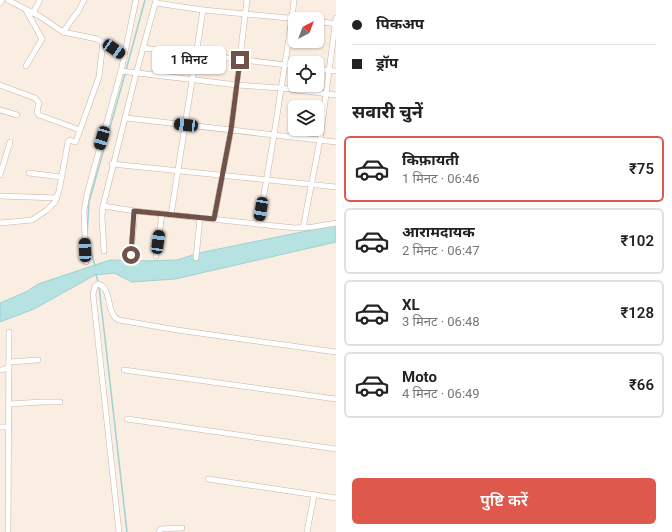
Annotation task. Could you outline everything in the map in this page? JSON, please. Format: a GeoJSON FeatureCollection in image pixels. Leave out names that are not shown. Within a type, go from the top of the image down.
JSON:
{"type":"FeatureCollection","features":[{"type":"Feature","properties":{"kind":"street"},"geometry":{"type":"LineString","coordinates":[[8,0],[34,13],[63,32],[91,37],[103,42],[125,56]]}},
{"type":"Feature","properties":{"kind":"street"},"geometry":{"type":"LineString","coordinates":[[34,13],[40,0]]}},
{"type":"Feature","properties":{"kind":"street"},"geometry":{"type":"LineString","coordinates":[[63,32],[80,10],[84,0]]}},
{"type":"Feature","properties":{"kind":"street"},"geometry":{"type":"LineString","coordinates":[[86,262],[84,211],[87,194],[122,71],[136,0]]}},
{"type":"Feature","properties":{"kind":"street"},"geometry":{"type":"LineString","coordinates":[[214,219],[231,130],[247,0]]}},
{"type":"Feature","properties":{"kind":"street"},"geometry":{"type":"LineString","coordinates":[[294,0],[295,12]]}},
{"type":"Feature","properties":{"kind":"street"},"geometry":{"type":"LineString","coordinates":[[104,251],[102,217],[103,206],[112,164],[126,118],[133,73],[143,48],[156,1],[203,10],[288,18]]}},
{"type":"Feature","properties":{"kind":"street"},"geometry":{"type":"LineString","coordinates":[[26,10],[42,39],[26,66]]}},
{"type":"Feature","properties":{"kind":"street"},"geometry":{"type":"LineString","coordinates":[[170,215],[186,125],[203,10]]}},
{"type":"Feature","properties":{"kind":"street"},"geometry":{"type":"LineString","coordinates":[[303,228],[320,140],[336,18]]}},
{"type":"Feature","properties":{"kind":"street"},"geometry":{"type":"LineString","coordinates":[[324,23],[336,24]]}},
{"type":"Feature","properties":{"kind":"street"},"geometry":{"type":"LineString","coordinates":[[0,223],[26,221],[36,218],[52,205],[57,198],[68,142],[70,140],[76,142],[99,77],[103,42]]}},
{"type":"Feature","properties":{"kind":"street"},"geometry":{"type":"LineString","coordinates":[[143,48],[288,65]]}},
{"type":"Feature","properties":{"kind":"street"},"geometry":{"type":"LineString","coordinates":[[259,224],[289,48]]}},
{"type":"Feature","properties":{"kind":"street"},"geometry":{"type":"LineString","coordinates":[[324,70],[336,71]]}},
{"type":"Feature","properties":{"kind":"street"},"geometry":{"type":"LineString","coordinates":[[122,71],[336,95]]}},
{"type":"Feature","properties":{"kind":"street"},"geometry":{"type":"LineString","coordinates":[[0,85],[35,98],[39,103],[37,112],[39,115],[80,130]]}},
{"type":"Feature","properties":{"kind":"street"},"geometry":{"type":"LineString","coordinates":[[0,111],[17,115]]}},
{"type":"Feature","properties":{"kind":"street"},"geometry":{"type":"LineString","coordinates":[[126,118],[336,142]]}},
{"type":"Feature","properties":{"kind":"street"},"geometry":{"type":"LineString","coordinates":[[0,175],[10,142]]}},
{"type":"Feature","properties":{"kind":"street"},"geometry":{"type":"LineString","coordinates":[[112,164],[223,174],[336,187]]}},
{"type":"Feature","properties":{"kind":"street"},"geometry":{"type":"LineString","coordinates":[[29,173],[61,177]]}},
{"type":"Feature","properties":{"kind":"street"},"geometry":{"type":"LineString","coordinates":[[0,196],[57,198]]}},
{"type":"Feature","properties":{"kind":"street"},"geometry":{"type":"LineString","coordinates":[[103,206],[170,215],[303,228],[336,223]]}},
{"type":"Feature","properties":{"kind":"street"},"geometry":{"type":"LineString","coordinates":[[131,255],[134,211]]}},
{"type":"Feature","properties":{"kind":"street"},"geometry":{"type":"LineString","coordinates":[[156,256],[162,214]]}},
{"type":"Feature","properties":{"kind":"street"},"geometry":{"type":"LineString","coordinates":[[196,258],[200,218]]}},
{"type":"Feature","properties":{"kind":"street"},"geometry":{"type":"LineString","coordinates":[[119,532],[93,294],[95,286],[99,284],[107,294],[114,316],[119,320],[185,331],[336,352]]}},
{"type":"Feature","properties":{"kind":"street"},"geometry":{"type":"LineString","coordinates":[[8,532],[10,404],[9,332]]}},
{"type":"Feature","properties":{"kind":"street"},"geometry":{"type":"LineString","coordinates":[[9,362],[38,360]]}},
{"type":"Feature","properties":{"kind":"street"},"geometry":{"type":"LineString","coordinates":[[0,370],[9,368]]}},
{"type":"Feature","properties":{"kind":"street"},"geometry":{"type":"LineString","coordinates":[[124,370],[336,400]]}},
{"type":"Feature","properties":{"kind":"street"},"geometry":{"type":"LineString","coordinates":[[10,404],[60,402]]}},
{"type":"Feature","properties":{"kind":"street"},"geometry":{"type":"LineString","coordinates":[[127,419],[336,449]]}},
{"type":"Feature","properties":{"kind":"street"},"geometry":{"type":"LineString","coordinates":[[0,427],[9,427]]}},
{"type":"Feature","properties":{"kind":"street"},"geometry":{"type":"LineString","coordinates":[[208,479],[336,498]]}},
{"type":"Feature","properties":{"kind":"street"},"geometry":{"type":"LineString","coordinates":[[307,532],[314,495]]}},
{"type":"Feature","properties":{"kind":"street"},"geometry":{"type":"LineString","coordinates":[[159,532],[161,529],[182,528]]}},
{"type":"Feature","properties":{"kind":"water"},"geometry":{"type":"Polygon","coordinates":[[[336,225],[336,242],[175,279],[132,282],[114,273],[95,275],[34,309],[0,322],[0,303],[28,291],[38,284],[110,260],[177,260],[199,253],[336,225]]]}},
{"type":"Feature","properties":{"kind":"waterway"},"geometry":{"type":"LineString","coordinates":[[126,70],[145,0]]}},
{"type":"Feature","properties":{"kind":"waterway"},"geometry":{"type":"LineString","coordinates":[[95,266],[87,235],[89,202],[125,74]]}},
{"type":"Feature","properties":{"kind":"waterway"},"geometry":{"type":"LineString","coordinates":[[96,274],[98,282]]}},
{"type":"Feature","properties":{"kind":"waterway"},"geometry":{"type":"LineString","coordinates":[[99,286],[127,532]]}},
{"type":"Feature","properties":{"kind":"route"},"geometry":{"type":"LineString","coordinates":[[131,255],[134,211],[214,219],[231,130],[240,60]]}}]}
